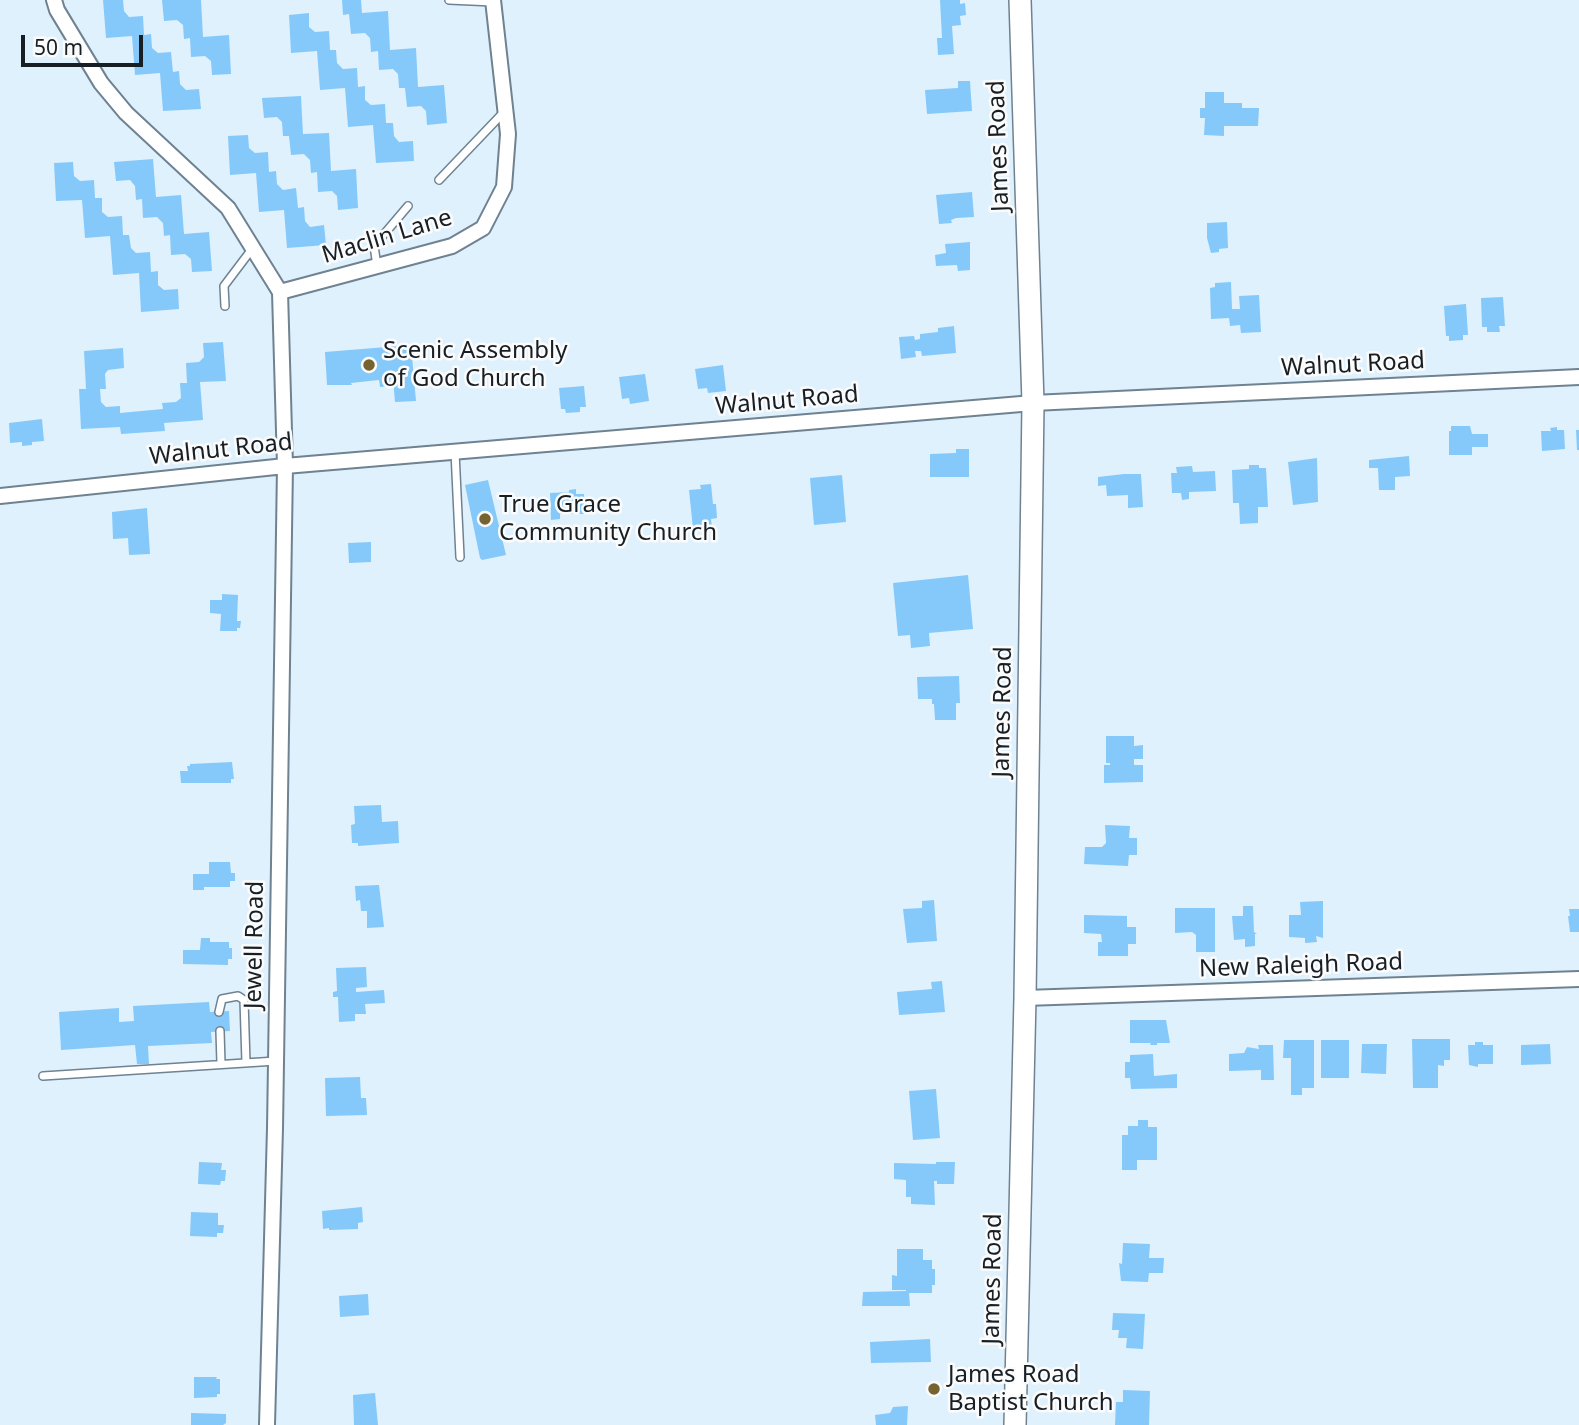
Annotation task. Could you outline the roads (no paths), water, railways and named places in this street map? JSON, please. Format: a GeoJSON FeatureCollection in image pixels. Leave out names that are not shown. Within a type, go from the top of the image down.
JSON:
{"type":"FeatureCollection","features":[{"type":"Feature","properties":{"kind":"main road","name":"James Road"},"geometry":{"type":"LineString","coordinates":[[1015,1425],[1026,998],[1033,403],[1020,0]]}},
{"type":"Feature","properties":{"kind":"street"},"geometry":{"type":"LineString","coordinates":[[54,0],[57,10],[101,83],[126,113],[228,208],[280,292]]}},
{"type":"Feature","properties":{"kind":"street","name":"Maclin Lane"},"geometry":{"type":"LineString","coordinates":[[280,292],[452,246],[483,228],[504,187],[508,134],[493,1]]}},
{"type":"Feature","properties":{"kind":"street","name":"Jewell Road"},"geometry":{"type":"LineString","coordinates":[[267,1425],[276,1061],[285,467],[280,292]]}},
{"type":"Feature","properties":{"kind":"street","name":"Walnut Road"},"geometry":{"type":"LineString","coordinates":[[0,496],[285,467],[1033,403],[1579,377]]}},
{"type":"Feature","properties":{"kind":"street","name":"New Raleigh Road"},"geometry":{"type":"LineString","coordinates":[[1026,998],[1579,979]]}},
{"type":"Feature","properties":{"kind":"lane"},"geometry":{"type":"LineString","coordinates":[[449,0],[493,1]]}},
{"type":"Feature","properties":{"kind":"lane"},"geometry":{"type":"LineString","coordinates":[[439,180],[505,110]]}},
{"type":"Feature","properties":{"kind":"lane"},"geometry":{"type":"LineString","coordinates":[[377,266],[374,246],[408,206]]}},
{"type":"Feature","properties":{"kind":"lane"},"geometry":{"type":"LineString","coordinates":[[225,306],[225,286],[252,249]]}},
{"type":"Feature","properties":{"kind":"lane"},"geometry":{"type":"LineString","coordinates":[[455,452],[460,556]]}},
{"type":"Feature","properties":{"kind":"lane"},"geometry":{"type":"LineString","coordinates":[[219,1012],[222,999],[238,996],[244,1000],[246,1063]]}},
{"type":"Feature","properties":{"kind":"lane"},"geometry":{"type":"LineString","coordinates":[[220,1031],[221,1064]]}},
{"type":"Feature","properties":{"kind":"lane"},"geometry":{"type":"LineString","coordinates":[[43,1076],[276,1061]]}},
{"type":"Feature","properties":{"kind":"place","name":"Scenic Assembly of God Church"},"geometry":{"type":"Point","coordinates":[369,365]}},
{"type":"Feature","properties":{"kind":"place","name":"True Grace Community Church"},"geometry":{"type":"Point","coordinates":[485,519]}},
{"type":"Feature","properties":{"kind":"place","name":"James Road Baptist Church"},"geometry":{"type":"Point","coordinates":[934,1389]}}]}
